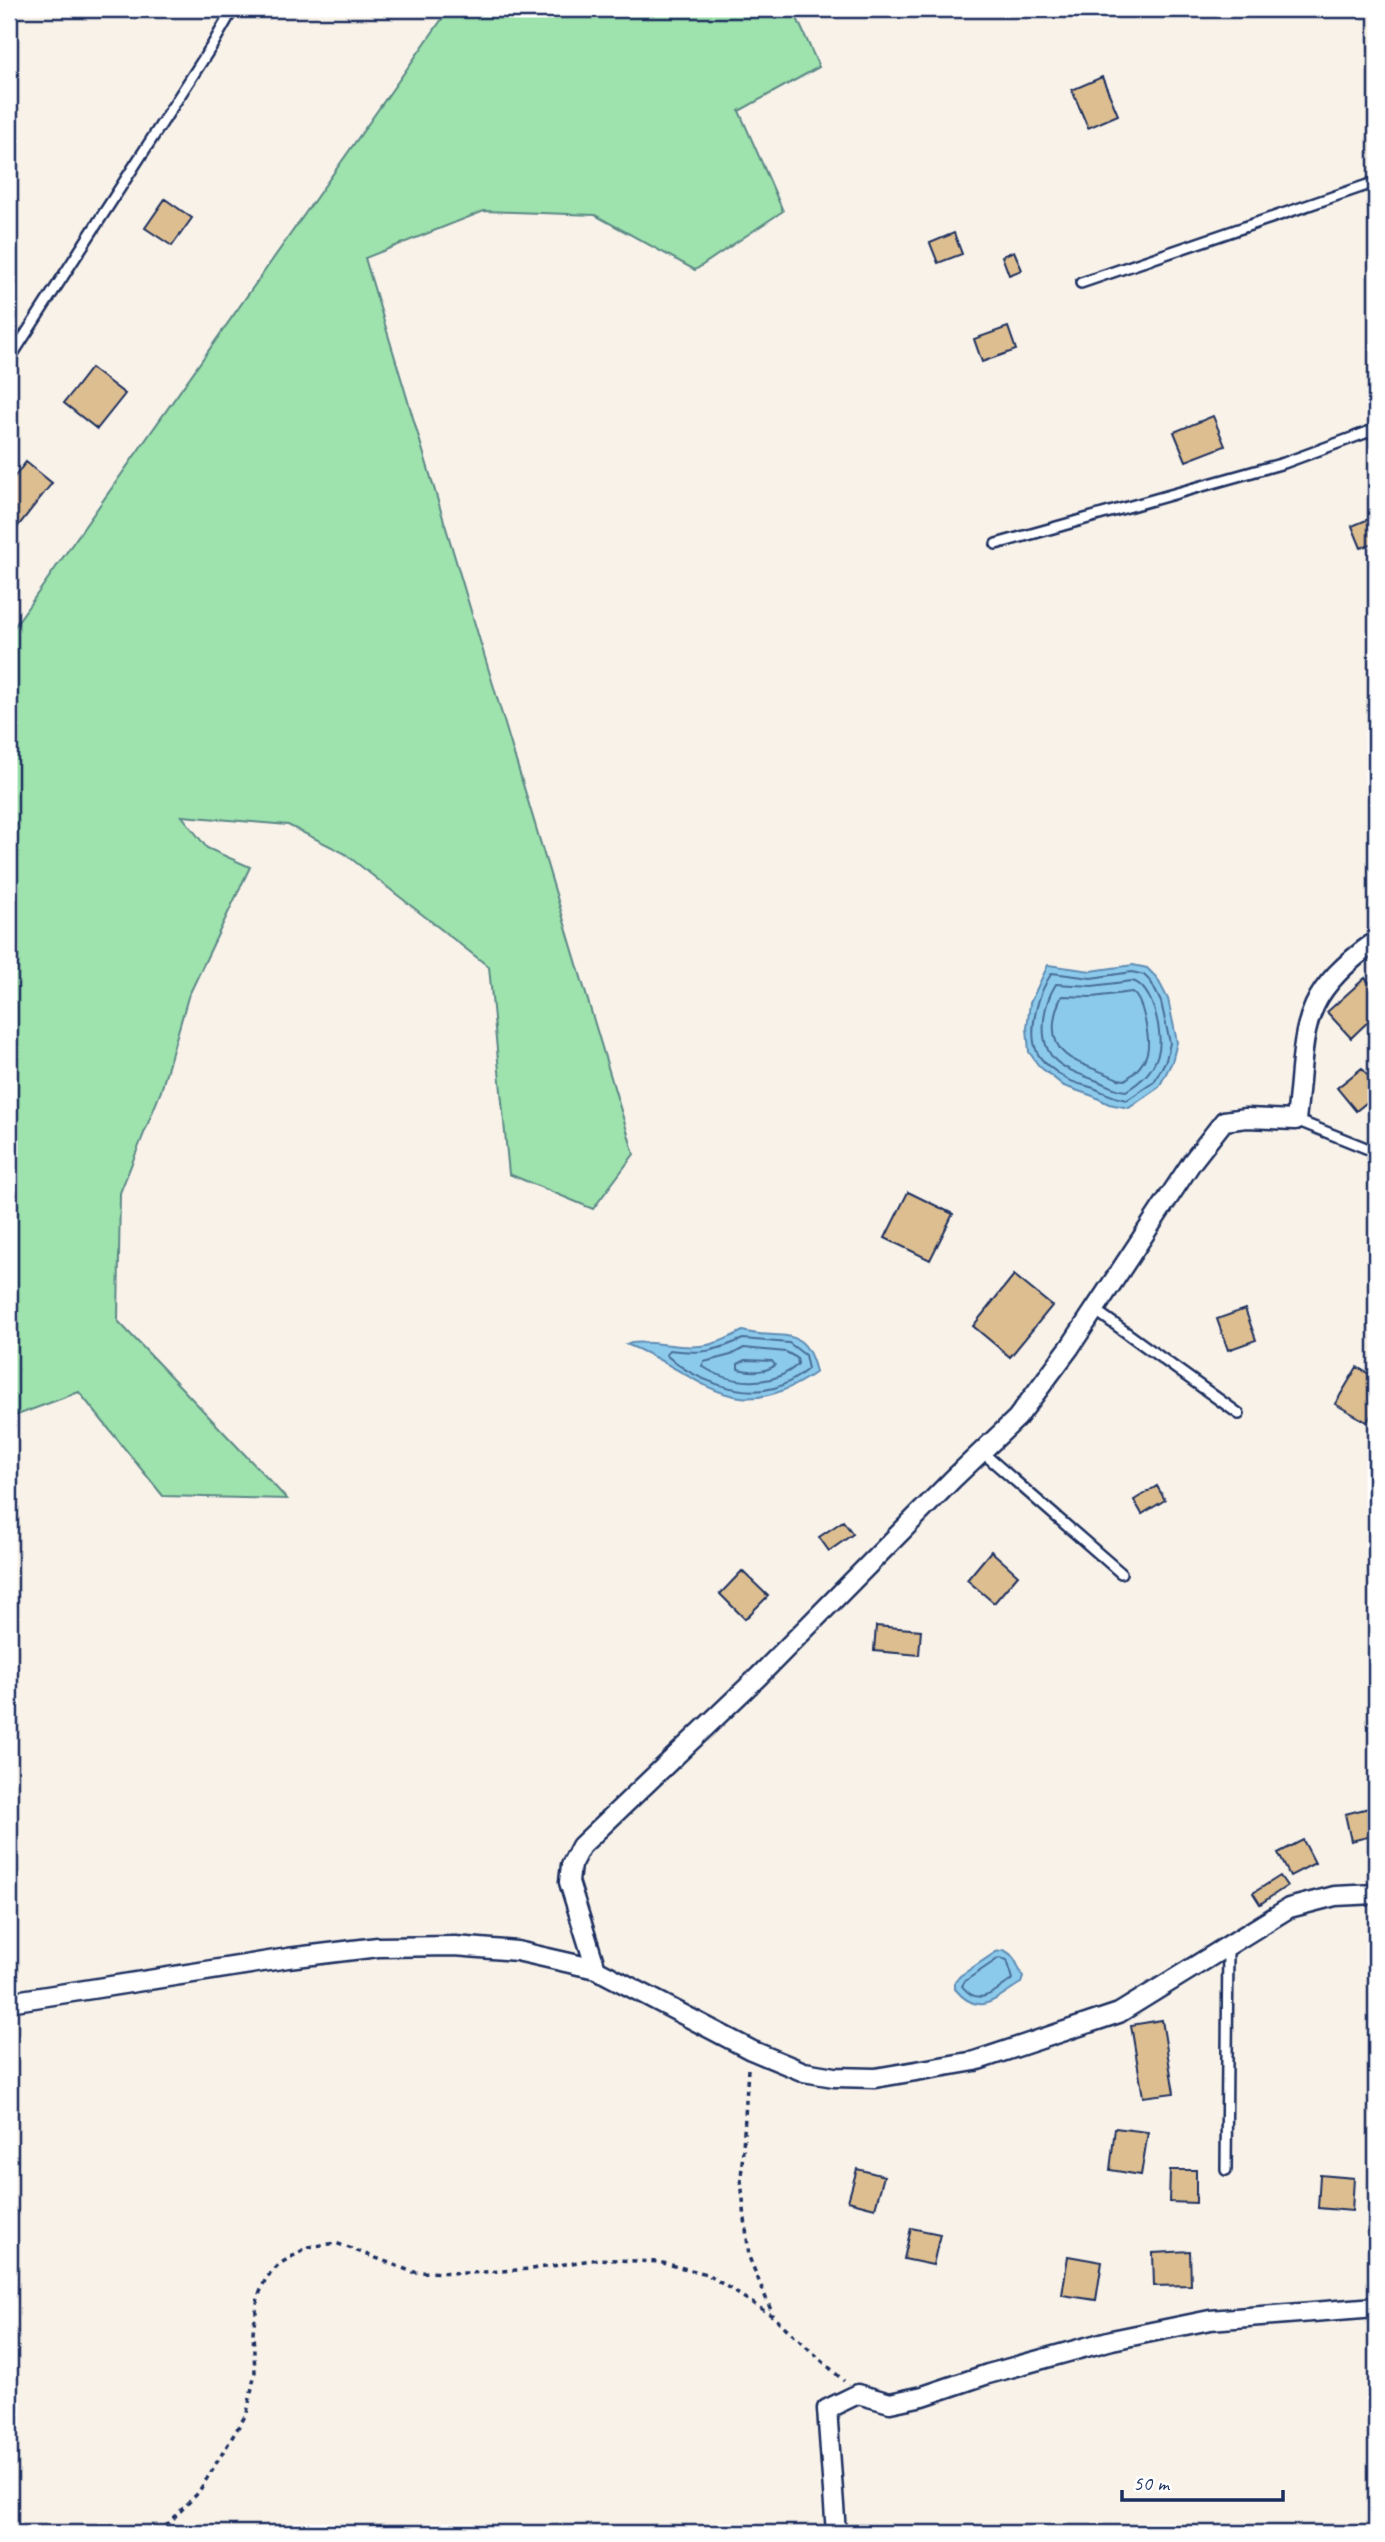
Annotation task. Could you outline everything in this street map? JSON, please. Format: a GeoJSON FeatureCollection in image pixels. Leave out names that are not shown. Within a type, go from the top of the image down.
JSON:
{"type":"FeatureCollection","features":[{"type":"Feature","properties":{"kind":"street"},"geometry":{"type":"LineString","coordinates":[[596,1969],[569,1882],[570,1865],[581,1846],[758,1677],[1017,1418],[1096,1310],[1192,1162],[1224,1121],[1246,1118],[1296,1120],[1307,1020],[1321,992],[1351,959],[1376,941]]}},
{"type":"Feature","properties":{"kind":"street"},"geometry":{"type":"LineString","coordinates":[[9,2002],[288,1958],[378,1947],[454,1946],[517,1951],[596,1969],[751,2050],[804,2073],[875,2078],[975,2062],[1119,2013],[1289,1908],[1335,1896],[1376,1894]]}},
{"type":"Feature","properties":{"kind":"street"},"geometry":{"type":"LineString","coordinates":[[836,2533],[827,2409],[858,2394],[890,2403],[912,2399],[988,2374],[1112,2340],[1210,2320],[1376,2307]]}},
{"type":"Feature","properties":{"kind":"lane"},"geometry":{"type":"LineString","coordinates":[[9,360],[233,9]]}},
{"type":"Feature","properties":{"kind":"lane"},"geometry":{"type":"LineString","coordinates":[[1081,283],[1376,182]]}},
{"type":"Feature","properties":{"kind":"lane"},"geometry":{"type":"LineString","coordinates":[[996,544],[1284,463],[1376,429]]}},
{"type":"Feature","properties":{"kind":"lane"},"geometry":{"type":"LineString","coordinates":[[1296,1120],[1376,1152]]}},
{"type":"Feature","properties":{"kind":"lane"},"geometry":{"type":"LineString","coordinates":[[1096,1310],[1239,1414]]}},
{"type":"Feature","properties":{"kind":"lane"},"geometry":{"type":"LineString","coordinates":[[982,1452],[1121,1573]]}},
{"type":"Feature","properties":{"kind":"lane"},"geometry":{"type":"LineString","coordinates":[[1226,2170],[1228,1945]]}},
{"type":"Feature","properties":{"kind":"path"},"geometry":{"type":"LineString","coordinates":[[751,2050],[741,2180],[749,2258],[774,2317]]}},
{"type":"Feature","properties":{"kind":"path"},"geometry":{"type":"LineString","coordinates":[[159,2533],[198,2493],[247,2413],[255,2372],[253,2332],[258,2298],[266,2278],[281,2263],[308,2247],[336,2243],[413,2272],[469,2273],[532,2269],[598,2259],[659,2262],[707,2274],[774,2317],[858,2394]]}},
{"type":"Feature","properties":{"kind":"green space"},"geometry":{"type":"Polygon","coordinates":[[[449,9],[793,9],[819,67],[739,111],[783,211],[695,270],[595,215],[484,211],[365,258],[634,1154],[593,1209],[509,1174],[489,967],[344,853],[288,825],[182,816],[207,848],[250,867],[188,997],[161,1091],[120,1193],[118,1321],[287,1499],[163,1496],[79,1392],[9,1418],[9,634],[449,9]]]}},
{"type":"Feature","properties":{"kind":"water"},"geometry":{"type":"Polygon","coordinates":[[[1048,965],[1091,971],[1133,965],[1147,968],[1157,978],[1168,999],[1177,1042],[1172,1062],[1159,1087],[1129,1108],[1109,1104],[1064,1086],[1039,1066],[1029,1052],[1027,1028],[1030,1003],[1048,965]]]}},
{"type":"Feature","properties":{"kind":"water"},"geometry":{"type":"Polygon","coordinates":[[[743,1331],[789,1336],[798,1340],[811,1356],[816,1372],[787,1389],[761,1397],[739,1397],[718,1391],[626,1344],[700,1346],[743,1331]]]}},
{"type":"Feature","properties":{"kind":"water"},"geometry":{"type":"Polygon","coordinates":[[[1004,1950],[1016,1962],[1023,1977],[1021,1983],[988,2003],[980,2004],[972,2003],[955,1989],[955,1982],[960,1976],[996,1952],[1004,1950]]]}},
{"type":"Feature","properties":{"kind":"building"},"geometry":{"type":"Polygon","coordinates":[[[1102,77],[1118,115],[1088,128],[1072,90],[1102,77]]]}},
{"type":"Feature","properties":{"kind":"building"},"geometry":{"type":"Polygon","coordinates":[[[165,199],[192,218],[172,246],[145,228],[165,199]]]}},
{"type":"Feature","properties":{"kind":"building"},"geometry":{"type":"Polygon","coordinates":[[[954,233],[962,254],[938,263],[930,243],[954,233]]]}},
{"type":"Feature","properties":{"kind":"building"},"geometry":{"type":"Polygon","coordinates":[[[1014,251],[1022,270],[1009,275],[1002,256],[1014,251]]]}},
{"type":"Feature","properties":{"kind":"building"},"geometry":{"type":"Polygon","coordinates":[[[1008,327],[1016,350],[982,362],[974,339],[1008,327]]]}},
{"type":"Feature","properties":{"kind":"building"},"geometry":{"type":"Polygon","coordinates":[[[91,368],[125,394],[97,429],[64,403],[91,368]]]}},
{"type":"Feature","properties":{"kind":"building"},"geometry":{"type":"Polygon","coordinates":[[[1213,416],[1225,446],[1186,461],[1174,432],[1213,416]]]}},
{"type":"Feature","properties":{"kind":"building"},"geometry":{"type":"Polygon","coordinates":[[[26,462],[52,483],[15,530],[9,525],[9,484],[26,462]]]}},
{"type":"Feature","properties":{"kind":"building"},"geometry":{"type":"Polygon","coordinates":[[[1376,516],[1376,542],[1361,548],[1352,526],[1376,516]]]}},
{"type":"Feature","properties":{"kind":"building"},"geometry":{"type":"Polygon","coordinates":[[[1365,978],[1376,990],[1376,1014],[1351,1038],[1327,1012],[1365,978]]]}},
{"type":"Feature","properties":{"kind":"building"},"geometry":{"type":"Polygon","coordinates":[[[1362,1068],[1376,1086],[1376,1095],[1356,1111],[1337,1088],[1362,1068]]]}},
{"type":"Feature","properties":{"kind":"building"},"geometry":{"type":"Polygon","coordinates":[[[908,1192],[953,1214],[930,1260],[885,1238],[908,1192]]]}},
{"type":"Feature","properties":{"kind":"building"},"geometry":{"type":"Polygon","coordinates":[[[1014,1275],[1052,1306],[1010,1357],[973,1326],[1014,1275]]]}},
{"type":"Feature","properties":{"kind":"building"},"geometry":{"type":"Polygon","coordinates":[[[1245,1309],[1256,1340],[1228,1350],[1217,1319],[1245,1309]]]}},
{"type":"Feature","properties":{"kind":"building"},"geometry":{"type":"Polygon","coordinates":[[[1357,1367],[1376,1378],[1376,1407],[1367,1422],[1335,1404],[1357,1367]]]}},
{"type":"Feature","properties":{"kind":"building"},"geometry":{"type":"Polygon","coordinates":[[[1157,1486],[1165,1500],[1142,1514],[1134,1500],[1157,1486]]]}},
{"type":"Feature","properties":{"kind":"building"},"geometry":{"type":"Polygon","coordinates":[[[843,1521],[853,1534],[829,1551],[819,1537],[843,1521]]]}},
{"type":"Feature","properties":{"kind":"building"},"geometry":{"type":"Polygon","coordinates":[[[991,1551],[1018,1575],[994,1603],[967,1580],[991,1551]]]}},
{"type":"Feature","properties":{"kind":"building"},"geometry":{"type":"Polygon","coordinates":[[[742,1571],[768,1596],[745,1619],[720,1594],[742,1571]]]}},
{"type":"Feature","properties":{"kind":"building"},"geometry":{"type":"Polygon","coordinates":[[[876,1626],[921,1630],[919,1655],[874,1651],[876,1626]]]}},
{"type":"Feature","properties":{"kind":"building"},"geometry":{"type":"Polygon","coordinates":[[[1373,1807],[1376,1835],[1351,1841],[1345,1814],[1373,1807]]]}},
{"type":"Feature","properties":{"kind":"building"},"geometry":{"type":"Polygon","coordinates":[[[1303,1840],[1315,1863],[1290,1876],[1278,1853],[1303,1840]]]}},
{"type":"Feature","properties":{"kind":"building"},"geometry":{"type":"Polygon","coordinates":[[[1280,1876],[1287,1886],[1260,1904],[1253,1893],[1280,1876]]]}},
{"type":"Feature","properties":{"kind":"building"},"geometry":{"type":"Polygon","coordinates":[[[1162,2020],[1174,2093],[1143,2097],[1131,2025],[1162,2020]]]}},
{"type":"Feature","properties":{"kind":"building"},"geometry":{"type":"Polygon","coordinates":[[[1115,2128],[1148,2132],[1141,2175],[1110,2170],[1115,2128]]]}},
{"type":"Feature","properties":{"kind":"building"},"geometry":{"type":"Polygon","coordinates":[[[857,2169],[884,2176],[875,2208],[848,2201],[857,2169]]]}},
{"type":"Feature","properties":{"kind":"building"},"geometry":{"type":"Polygon","coordinates":[[[1170,2170],[1196,2170],[1196,2203],[1169,2202],[1170,2170]]]}},
{"type":"Feature","properties":{"kind":"building"},"geometry":{"type":"Polygon","coordinates":[[[1320,2175],[1354,2178],[1352,2211],[1318,2208],[1320,2175]]]}},
{"type":"Feature","properties":{"kind":"building"},"geometry":{"type":"Polygon","coordinates":[[[911,2228],[940,2234],[933,2265],[904,2259],[911,2228]]]}},
{"type":"Feature","properties":{"kind":"building"},"geometry":{"type":"Polygon","coordinates":[[[1190,2251],[1191,2285],[1154,2286],[1153,2253],[1190,2251]]]}},
{"type":"Feature","properties":{"kind":"building"},"geometry":{"type":"Polygon","coordinates":[[[1068,2256],[1102,2262],[1096,2300],[1062,2295],[1068,2256]]]}}]}
